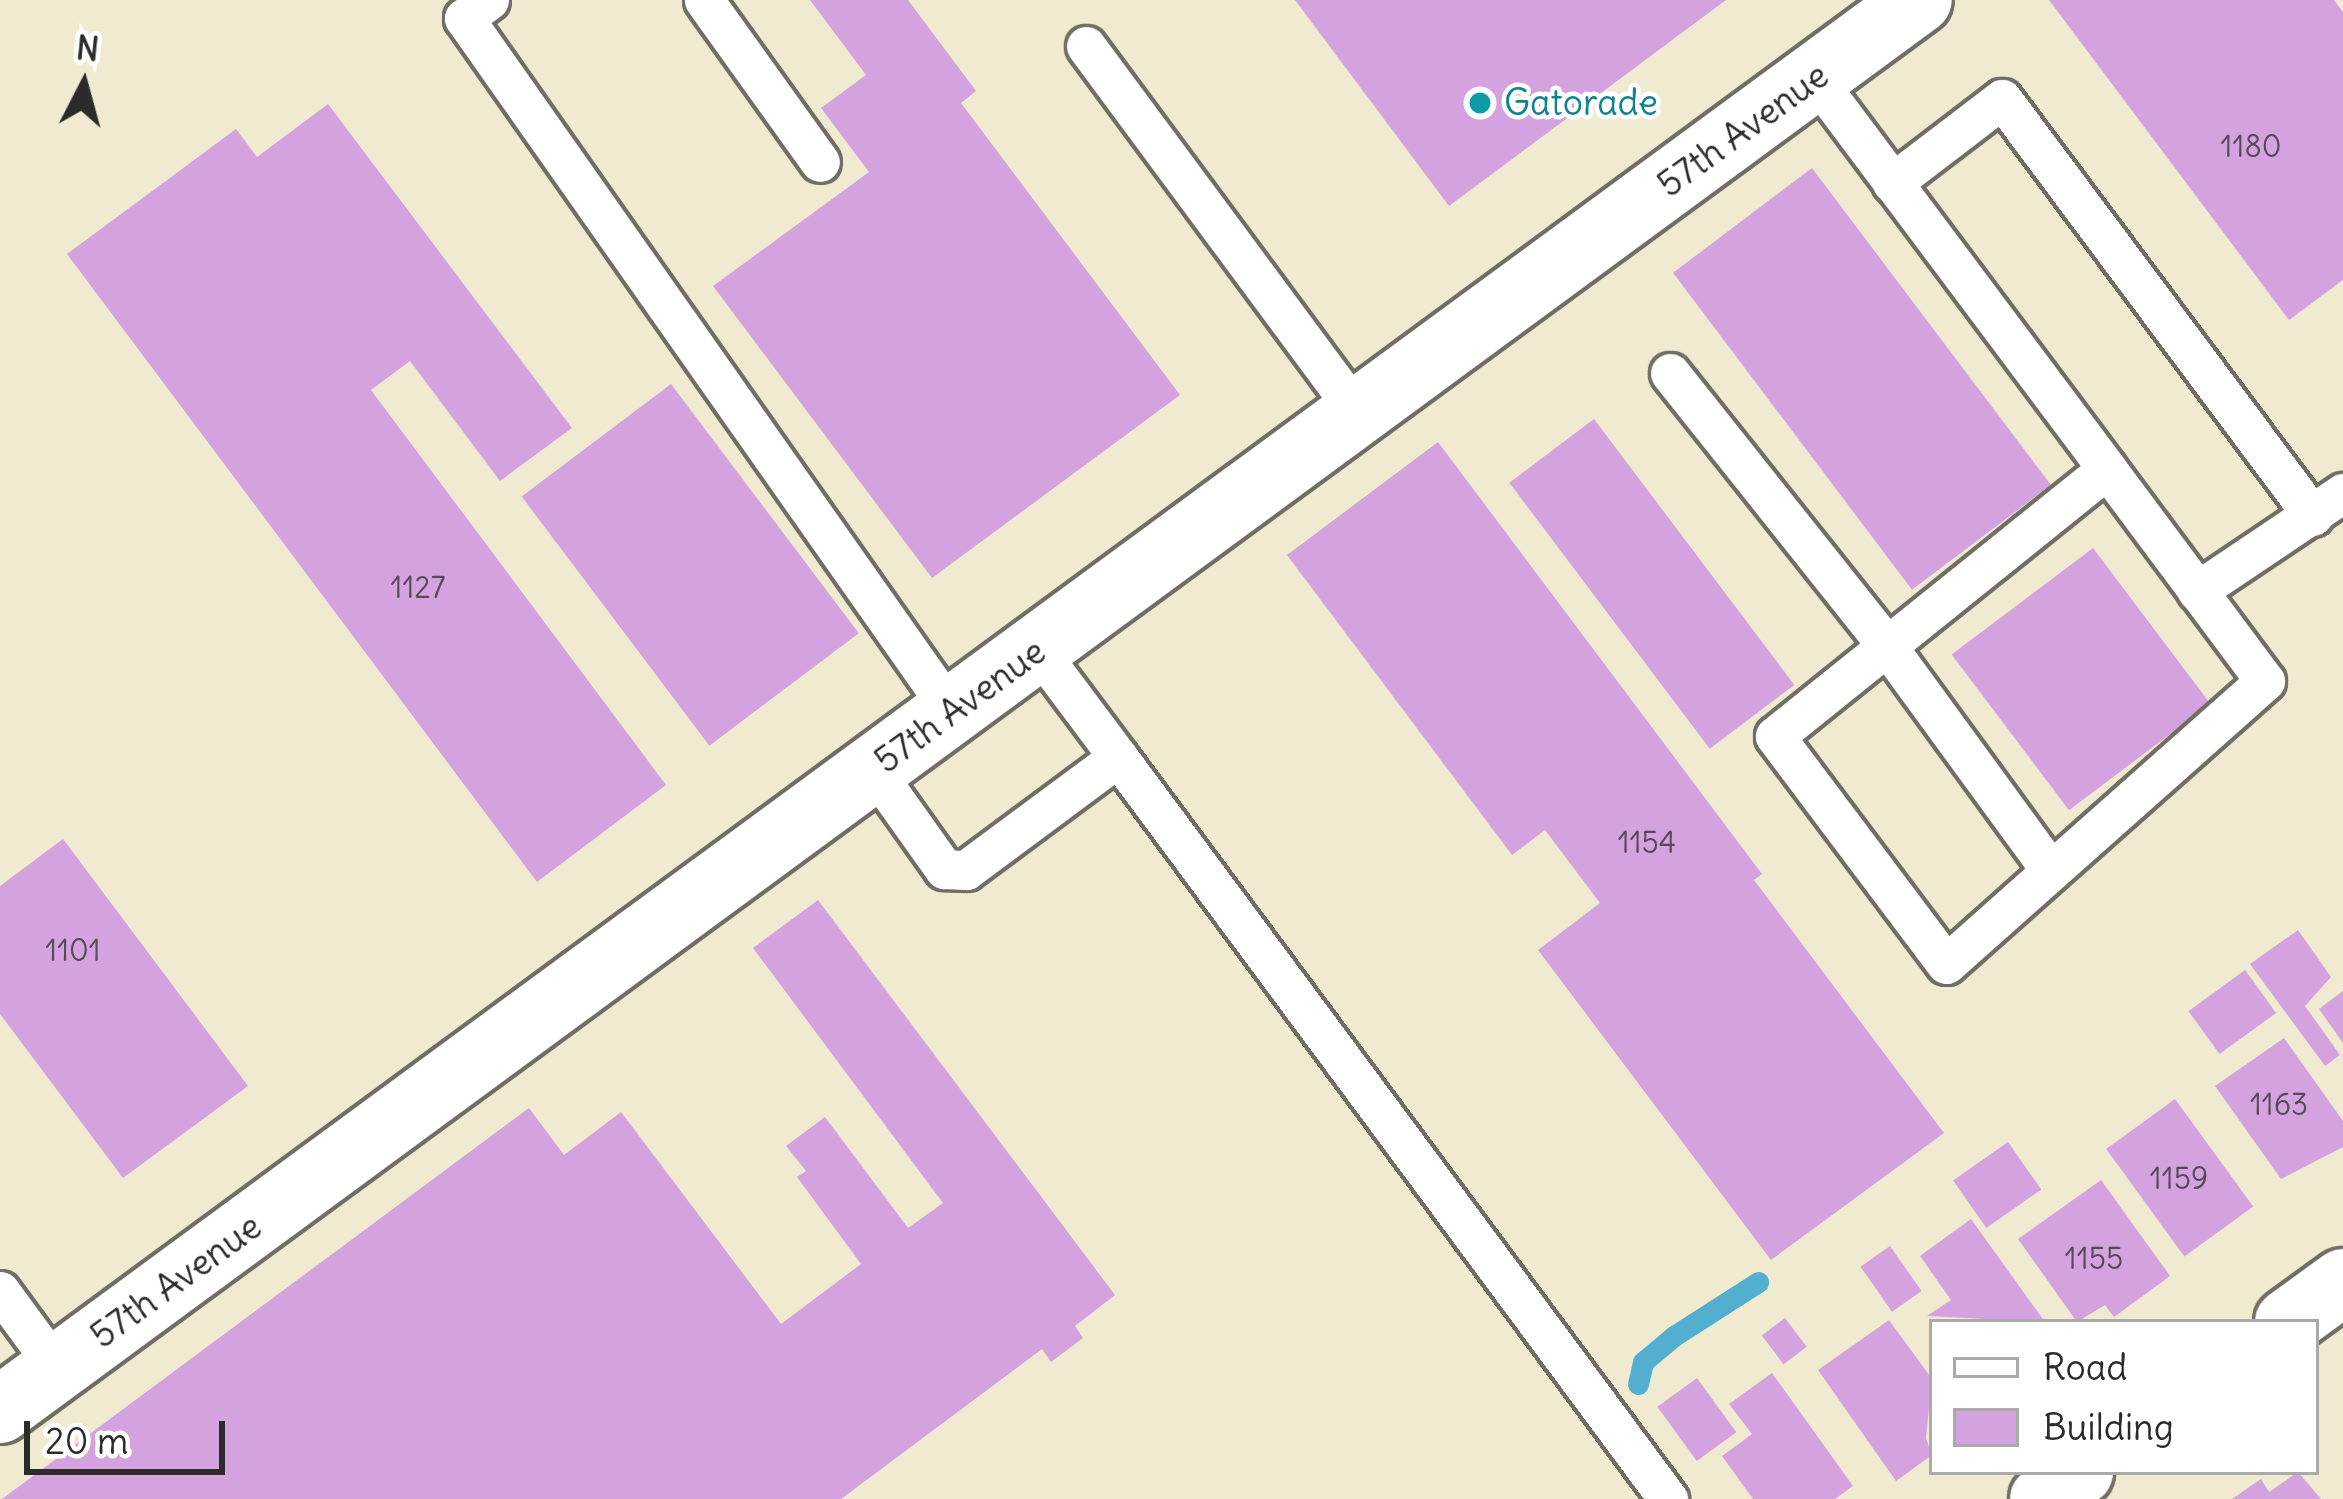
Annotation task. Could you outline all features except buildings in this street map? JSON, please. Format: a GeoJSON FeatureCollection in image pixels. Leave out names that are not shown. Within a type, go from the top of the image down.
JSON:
{"type":"FeatureCollection","features":[{"type":"Feature","properties":{"kind":"street","name":"57th Avenue"},"geometry":{"type":"LineString","coordinates":[[0,1410],[1919,0]]}},
{"type":"Feature","properties":{"kind":"street"},"geometry":{"type":"LineString","coordinates":[[2292,1319],[2343,1282]]}},
{"type":"Feature","properties":{"kind":"street"},"geometry":{"type":"LineString","coordinates":[[2043,1499],[2076,1475]]}},
{"type":"Feature","properties":{"kind":"lane"},"geometry":{"type":"LineString","coordinates":[[489,0],[464,18],[950,711]]}},
{"type":"Feature","properties":{"kind":"lane"},"geometry":{"type":"LineString","coordinates":[[704,0],[820,162]]}},
{"type":"Feature","properties":{"kind":"lane"},"geometry":{"type":"LineString","coordinates":[[1086,46],[1358,412]]}},
{"type":"Feature","properties":{"kind":"lane"},"geometry":{"type":"LineString","coordinates":[[1814,77],[1892,183],[2107,469],[2265,681],[1946,964],[1775,736],[2107,469]]}},
{"type":"Feature","properties":{"kind":"lane"},"geometry":{"type":"LineString","coordinates":[[1892,183],[2002,100],[2328,505],[2198,591]]}},
{"type":"Feature","properties":{"kind":"lane"},"geometry":{"type":"LineString","coordinates":[[1670,373],[1887,646],[2051,871]]}},
{"type":"Feature","properties":{"kind":"lane"},"geometry":{"type":"LineString","coordinates":[[1038,650],[1668,1499]]}},
{"type":"Feature","properties":{"kind":"lane"},"geometry":{"type":"LineString","coordinates":[[873,770],[944,869],[966,870],[1118,757]]}},
{"type":"Feature","properties":{"kind":"lane"},"geometry":{"type":"LineString","coordinates":[[0,1291],[57,1369]]}},
{"type":"Feature","properties":{"kind":"waterway"},"geometry":{"type":"LineString","coordinates":[[1638,1384],[1643,1362],[1674,1336],[1758,1282]]}},
{"type":"Feature","properties":{"kind":"place","name":"Gatorade"},"geometry":{"type":"Point","coordinates":[1480,103]}}]}
